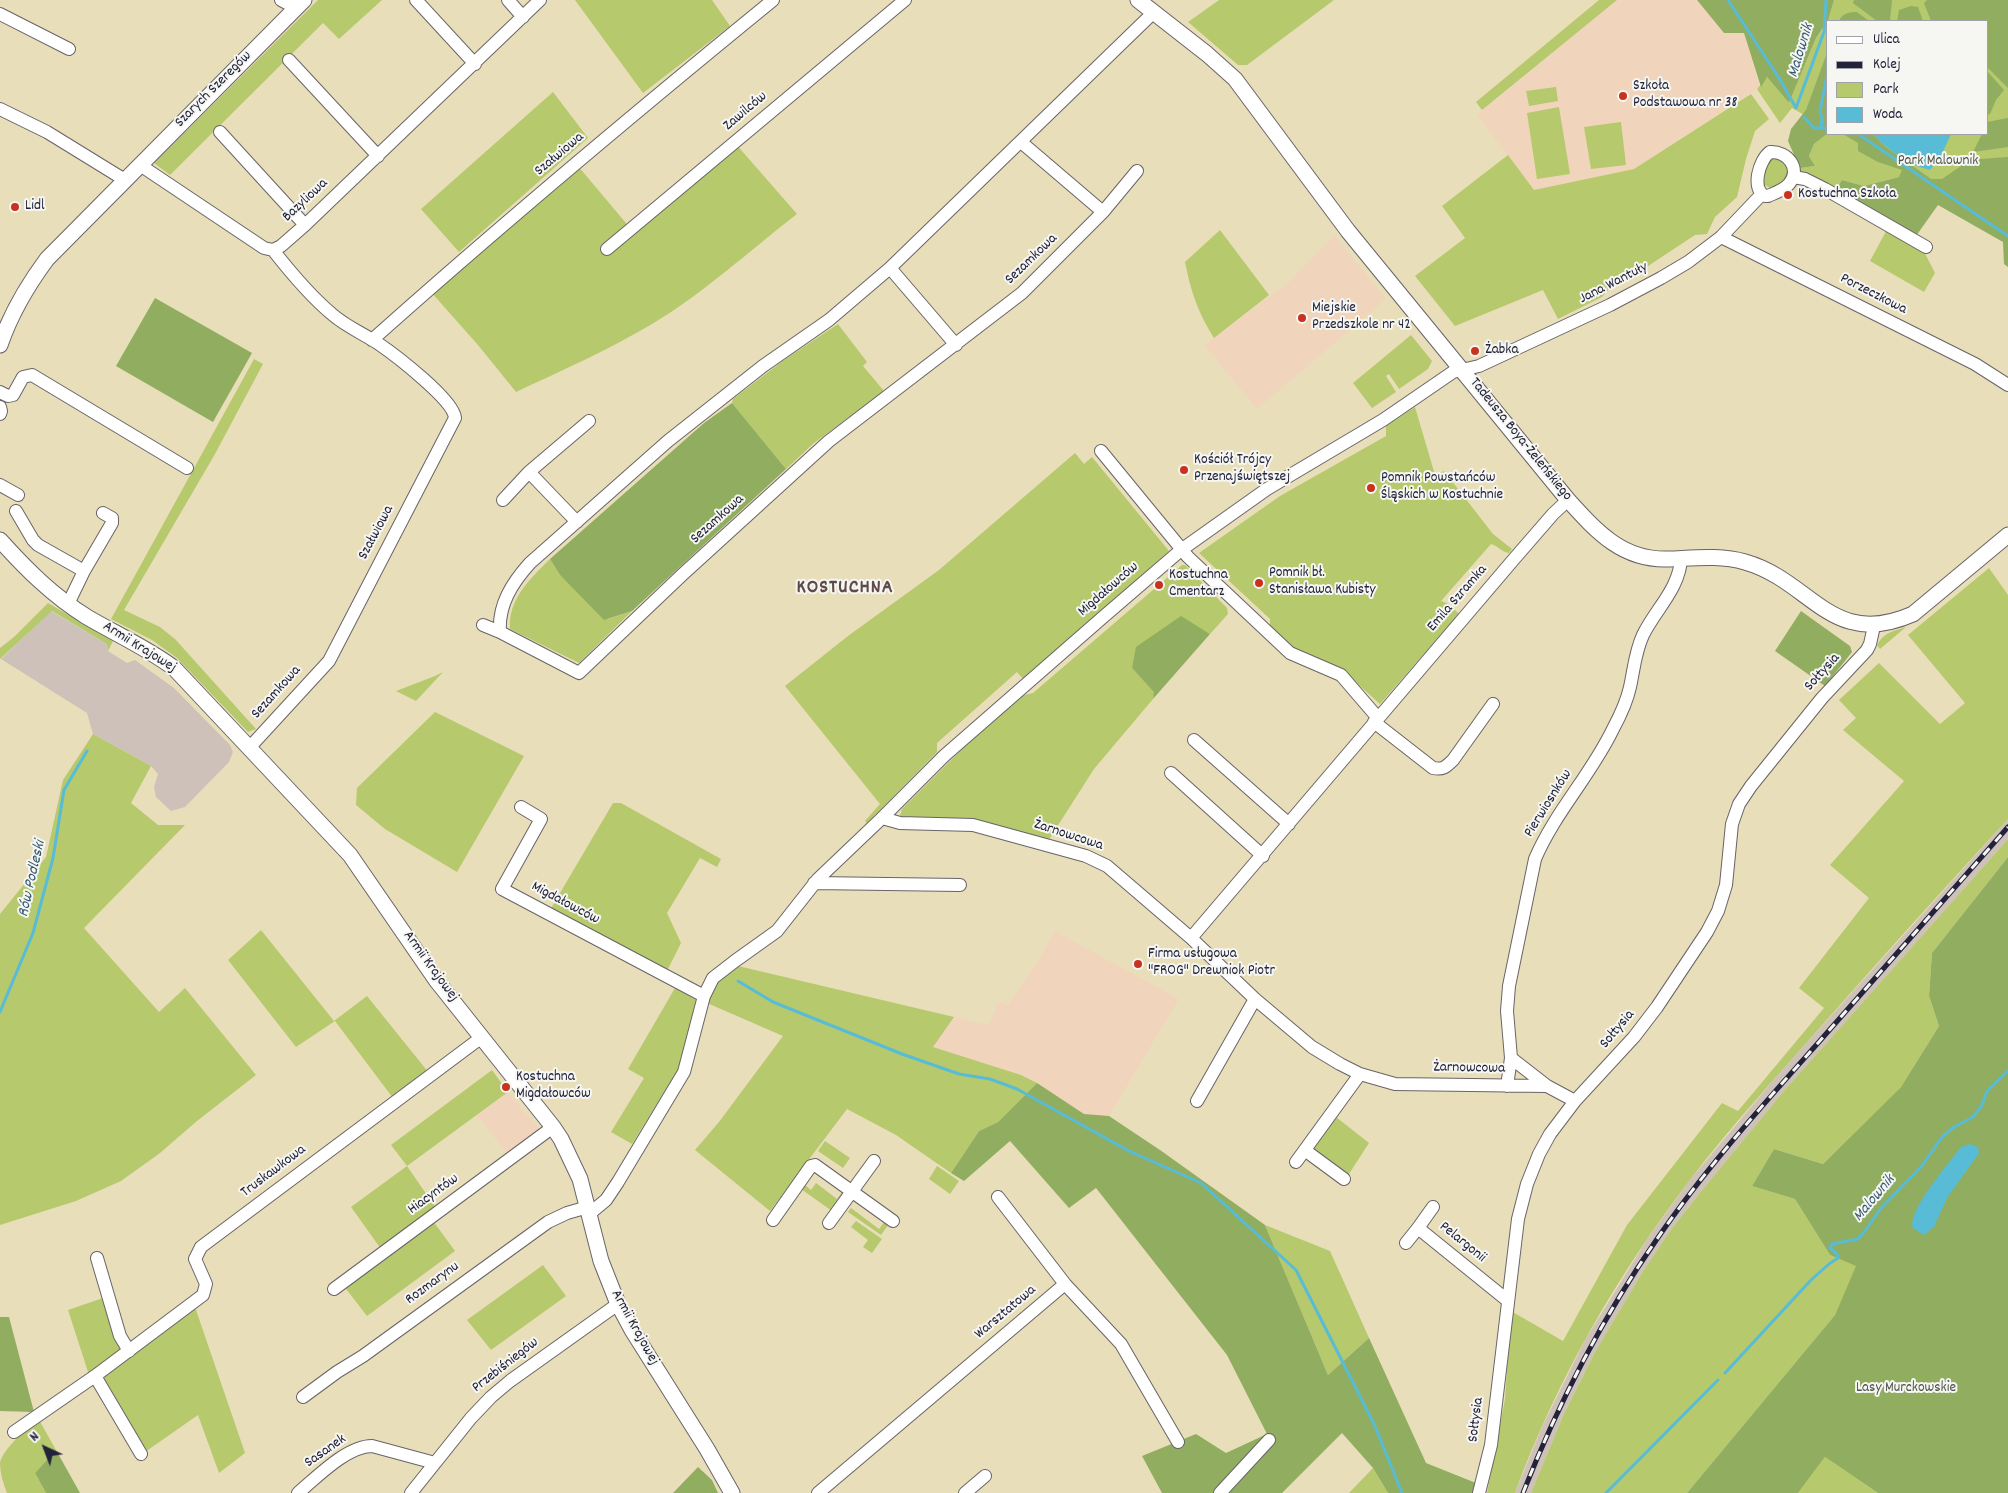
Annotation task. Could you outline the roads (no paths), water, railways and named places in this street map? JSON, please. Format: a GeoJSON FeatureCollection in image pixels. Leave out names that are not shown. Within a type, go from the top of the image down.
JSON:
{"type":"FeatureCollection","features":[{"type":"Feature","properties":{"kind":"street"},"geometry":{"type":"LineString","coordinates":[[281,0],[300,4]]}},
{"type":"Feature","properties":{"kind":"street"},"geometry":{"type":"LineString","coordinates":[[416,0],[475,64]]}},
{"type":"Feature","properties":{"kind":"street"},"geometry":{"type":"LineString","coordinates":[[508,0],[523,17]]}},
{"type":"Feature","properties":{"kind":"street","name":"Bazyliowa"},"geometry":{"type":"LineString","coordinates":[[273,250],[281,246],[378,156],[540,0]]}},
{"type":"Feature","properties":{"kind":"street","name":"Szałwiowa"},"geometry":{"type":"LineString","coordinates":[[372,340],[566,171],[773,0]]}},
{"type":"Feature","properties":{"kind":"street","name":"Zawilców"},"geometry":{"type":"LineString","coordinates":[[607,249],[905,0]]}},
{"type":"Feature","properties":{"kind":"street","name":"Tadeusza Boya-Żeleńskiego"},"geometry":{"type":"LineString","coordinates":[[1138,0],[1207,54],[1235,79],[1348,231],[1568,500],[1601,536],[1621,548],[1657,559],[1719,558],[1755,565],[1838,617],[1858,624],[1874,626],[1897,621],[1913,614],[2008,535]]}},
{"type":"Feature","properties":{"kind":"street","name":"Szarych Szeregów"},"geometry":{"type":"LineString","coordinates":[[0,345],[3,329],[25,290],[47,259],[300,4]]}},
{"type":"Feature","properties":{"kind":"street"},"geometry":{"type":"LineString","coordinates":[[500,632],[499,618],[515,579],[530,563],[668,441],[763,366],[829,320],[890,268],[1154,12]]}},
{"type":"Feature","properties":{"kind":"street"},"geometry":{"type":"LineString","coordinates":[[0,14],[70,49]]}},
{"type":"Feature","properties":{"kind":"street"},"geometry":{"type":"LineString","coordinates":[[289,60],[378,156]]}},
{"type":"Feature","properties":{"kind":"street"},"geometry":{"type":"LineString","coordinates":[[0,109],[46,132],[125,180]]}},
{"type":"Feature","properties":{"kind":"street"},"geometry":{"type":"LineString","coordinates":[[220,132],[304,225]]}},
{"type":"Feature","properties":{"kind":"street"},"geometry":{"type":"LineString","coordinates":[[1021,142],[1103,212]]}},
{"type":"Feature","properties":{"kind":"street"},"geometry":{"type":"LineString","coordinates":[[1762,195],[1758,190],[1757,184],[1764,157],[1770,152],[1780,153],[1791,161],[1793,177],[1805,179],[1825,189],[1926,247]]}},
{"type":"Feature","properties":{"kind":"street"},"geometry":{"type":"LineString","coordinates":[[140,165],[264,248],[273,250]]}},
{"type":"Feature","properties":{"kind":"street","name":"Sezamkowa"},"geometry":{"type":"LineString","coordinates":[[483,625],[579,673],[683,574],[829,441],[1022,293],[1103,212],[1137,171]]}},
{"type":"Feature","properties":{"kind":"street","name":"Jana Wantuły"},"geometry":{"type":"LineString","coordinates":[[1462,370],[1479,366],[1610,305],[1688,262],[1721,236],[1762,195],[1768,196],[1788,186],[1793,177]]}},
{"type":"Feature","properties":{"kind":"street","name":"Porzeczkowa"},"geometry":{"type":"LineString","coordinates":[[1721,236],[1975,364],[2008,385]]}},
{"type":"Feature","properties":{"kind":"street","name":"Szałwiowa"},"geometry":{"type":"LineString","coordinates":[[273,250],[300,284],[316,300],[345,324],[372,340],[426,382],[452,408],[455,418],[329,661]]}},
{"type":"Feature","properties":{"kind":"street"},"geometry":{"type":"LineString","coordinates":[[890,268],[956,345]]}},
{"type":"Feature","properties":{"kind":"street","name":"Migdałowców"},"geometry":{"type":"LineString","coordinates":[[588,1210],[606,1200],[684,1072],[704,996],[713,978],[783,926],[814,883],[944,756],[1180,550],[1267,490],[1383,420],[1440,379],[1453,372],[1462,370]]}},
{"type":"Feature","properties":{"kind":"street"},"geometry":{"type":"LineString","coordinates":[[0,392],[8,396],[13,395],[23,377],[32,375],[187,468]]}},
{"type":"Feature","properties":{"kind":"street"},"geometry":{"type":"LineString","coordinates":[[0,407],[0,414]]}},
{"type":"Feature","properties":{"kind":"street"},"geometry":{"type":"LineString","coordinates":[[503,500],[529,472],[589,421]]}},
{"type":"Feature","properties":{"kind":"street"},"geometry":{"type":"LineString","coordinates":[[1102,451],[1180,550],[1290,653],[1341,675],[1376,720],[1434,768],[1446,767],[1453,760],[1493,704]]}},
{"type":"Feature","properties":{"kind":"street"},"geometry":{"type":"LineString","coordinates":[[529,472],[577,522]]}},
{"type":"Feature","properties":{"kind":"street"},"geometry":{"type":"LineString","coordinates":[[0,486],[18,495]]}},
{"type":"Feature","properties":{"kind":"street","name":"Emila Szramka"},"geometry":{"type":"LineString","coordinates":[[1191,938],[1553,514],[1568,500]]}},
{"type":"Feature","properties":{"kind":"street"},"geometry":{"type":"LineString","coordinates":[[16,511],[38,545],[84,570]]}},
{"type":"Feature","properties":{"kind":"street"},"geometry":{"type":"LineString","coordinates":[[68,604],[84,570],[112,523],[112,518],[103,513]]}},
{"type":"Feature","properties":{"kind":"street","name":"Armii Krajowej"},"geometry":{"type":"LineString","coordinates":[[0,540],[34,577],[68,604],[174,668],[350,855],[436,980],[553,1127],[574,1165],[601,1261],[618,1304],[732,1493]]}},
{"type":"Feature","properties":{"kind":"street","name":"Pierwiosnków"},"geometry":{"type":"LineString","coordinates":[[1508,1086],[1511,1058],[1507,1011],[1509,986],[1535,859],[1543,839],[1597,759],[1613,729],[1630,688],[1640,640],[1648,623],[1676,583],[1680,574],[1681,558]]}},
{"type":"Feature","properties":{"kind":"street","name":"Sołtysia"},"geometry":{"type":"LineString","coordinates":[[1479,1493],[1491,1445],[1518,1219],[1527,1184],[1539,1154],[1550,1134],[1575,1101],[1634,1037],[1658,1007],[1707,932],[1718,912],[1726,886],[1732,824],[1739,804],[1751,786],[1822,698],[1867,650],[1874,626]]}},
{"type":"Feature","properties":{"kind":"street","name":"Sezamkowa"},"geometry":{"type":"LineString","coordinates":[[250,748],[329,661]]}},
{"type":"Feature","properties":{"kind":"street"},"geometry":{"type":"LineString","coordinates":[[1194,740],[1289,824]]}},
{"type":"Feature","properties":{"kind":"street"},"geometry":{"type":"LineString","coordinates":[[1171,773],[1262,856]]}},
{"type":"Feature","properties":{"kind":"street","name":"Migdałowców"},"geometry":{"type":"LineString","coordinates":[[521,807],[541,819],[502,889],[704,996]]}},
{"type":"Feature","properties":{"kind":"street","name":"Żarnowcowa"},"geometry":{"type":"LineString","coordinates":[[882,818],[900,823],[973,825],[1086,856],[1107,866],[1191,938],[1255,999],[1312,1047],[1360,1074],[1394,1084],[1547,1086],[1575,1101]]}},
{"type":"Feature","properties":{"kind":"street"},"geometry":{"type":"LineString","coordinates":[[814,883],[960,885]]}},
{"type":"Feature","properties":{"kind":"street"},"geometry":{"type":"LineString","coordinates":[[1197,1101],[1255,999]]}},
{"type":"Feature","properties":{"kind":"street","name":"Truskawkowa"},"geometry":{"type":"LineString","coordinates":[[14,1432],[95,1376],[203,1295],[206,1284],[195,1259],[201,1247],[482,1037]]}},
{"type":"Feature","properties":{"kind":"street"},"geometry":{"type":"LineString","coordinates":[[1511,1058],[1547,1086]]}},
{"type":"Feature","properties":{"kind":"street"},"geometry":{"type":"LineString","coordinates":[[1296,1162],[1306,1151],[1360,1074]]}},
{"type":"Feature","properties":{"kind":"street","name":"Hiacyntów"},"geometry":{"type":"LineString","coordinates":[[334,1289],[553,1127]]}},
{"type":"Feature","properties":{"kind":"street"},"geometry":{"type":"LineString","coordinates":[[1306,1151],[1344,1179]]}},
{"type":"Feature","properties":{"kind":"street"},"geometry":{"type":"LineString","coordinates":[[828,1223],[874,1161]]}},
{"type":"Feature","properties":{"kind":"street"},"geometry":{"type":"LineString","coordinates":[[773,1220],[811,1166],[815,1165],[893,1221]]}},
{"type":"Feature","properties":{"kind":"street"},"geometry":{"type":"LineString","coordinates":[[998,1197],[1065,1284],[1120,1344],[1178,1442]]}},
{"type":"Feature","properties":{"kind":"street","name":"Pelargonii"},"geometry":{"type":"LineString","coordinates":[[1433,1207],[1418,1228],[1507,1300]]}},
{"type":"Feature","properties":{"kind":"street","name":"Rozmarynu"},"geometry":{"type":"LineString","coordinates":[[303,1397],[363,1356],[548,1222],[567,1213],[588,1210]]}},
{"type":"Feature","properties":{"kind":"street"},"geometry":{"type":"LineString","coordinates":[[1406,1243],[1418,1228]]}},
{"type":"Feature","properties":{"kind":"street"},"geometry":{"type":"LineString","coordinates":[[96,1258],[120,1336],[129,1351]]}},
{"type":"Feature","properties":{"kind":"street","name":"Warsztatowa"},"geometry":{"type":"LineString","coordinates":[[818,1493],[1065,1284]]}},
{"type":"Feature","properties":{"kind":"street","name":"Przebiśniegów"},"geometry":{"type":"LineString","coordinates":[[411,1493],[479,1408],[491,1397],[510,1381],[618,1304]]}},
{"type":"Feature","properties":{"kind":"street"},"geometry":{"type":"LineString","coordinates":[[95,1376],[141,1454]]}},
{"type":"Feature","properties":{"kind":"street"},"geometry":{"type":"LineString","coordinates":[[1220,1493],[1269,1440]]}},
{"type":"Feature","properties":{"kind":"street","name":"Sasanek"},"geometry":{"type":"LineString","coordinates":[[298,1493],[348,1453],[362,1446],[372,1446],[435,1463]]}},
{"type":"Feature","properties":{"kind":"street"},"geometry":{"type":"LineString","coordinates":[[965,1493],[985,1476]]}},
{"type":"Feature","properties":{"kind":"water"},"geometry":{"type":"Polygon","coordinates":[[[1874,135],[1951,135],[1942,154],[1930,170],[1913,164],[1886,146],[1874,135]]]}},
{"type":"Feature","properties":{"kind":"water"},"geometry":{"type":"Polygon","coordinates":[[[1970,1144],[1978,1147],[1979,1153],[1947,1198],[1934,1227],[1924,1235],[1913,1228],[1916,1210],[1961,1147],[1970,1144]]]}},
{"type":"Feature","properties":{"kind":"waterway"},"geometry":{"type":"LineString","coordinates":[[1728,0],[1779,78],[1796,108]]}},
{"type":"Feature","properties":{"kind":"waterway","name":"Malownik"},"geometry":{"type":"LineString","coordinates":[[1796,108],[1824,32],[1826,0]]}},
{"type":"Feature","properties":{"kind":"waterway"},"geometry":{"type":"LineString","coordinates":[[1821,128],[1822,119],[1820,111],[1826,80]]}},
{"type":"Feature","properties":{"kind":"waterway","name":"Malownik"},"geometry":{"type":"LineString","coordinates":[[1804,117],[1814,128],[1826,128]]}},
{"type":"Feature","properties":{"kind":"waterway","name":"Malownik"},"geometry":{"type":"LineString","coordinates":[[1859,135],[2008,236]]}},
{"type":"Feature","properties":{"kind":"waterway","name":"Rów Podleski"},"geometry":{"type":"LineString","coordinates":[[0,1012],[33,933],[53,858],[64,790],[87,751]]}},
{"type":"Feature","properties":{"kind":"waterway"},"geometry":{"type":"LineString","coordinates":[[738,981],[773,1002],[902,1054],[959,1074],[990,1079],[1017,1089],[1129,1151],[1201,1183],[1296,1270],[1375,1426],[1402,1493]]}},
{"type":"Feature","properties":{"kind":"waterway","name":"Malownik"},"geometry":{"type":"LineString","coordinates":[[1725,1373],[1811,1280],[1838,1258],[1838,1255],[1830,1248],[1832,1244],[1858,1239],[1881,1208],[1921,1167],[1942,1137],[1954,1127],[1973,1117],[1982,1105],[1987,1091],[2008,1071]]}},
{"type":"Feature","properties":{"kind":"waterway","name":"Malownik"},"geometry":{"type":"LineString","coordinates":[[1606,1493],[1718,1380]]}},
{"type":"Feature","properties":{"kind":"railway"},"geometry":{"type":"LineString","coordinates":[[1523,1493],[1551,1427],[1582,1362],[1637,1269],[1675,1213],[1755,1114],[2008,827]]}},
{"type":"Feature","properties":{"kind":"place","name":"Szkoła Podstawowa nr 38"},"geometry":{"type":"Point","coordinates":[1623,96]}},
{"type":"Feature","properties":{"kind":"place","name":"Kostuchna Szkoła"},"geometry":{"type":"Point","coordinates":[1788,195]}},
{"type":"Feature","properties":{"kind":"place","name":"Lidl"},"geometry":{"type":"Point","coordinates":[15,207]}},
{"type":"Feature","properties":{"kind":"place","name":"Miejskie Przedszkole nr 42"},"geometry":{"type":"Point","coordinates":[1302,318]}},
{"type":"Feature","properties":{"kind":"place","name":"Żabka"},"geometry":{"type":"Point","coordinates":[1475,351]}},
{"type":"Feature","properties":{"kind":"place","name":"Kościół Trójcy Przenajświętszej"},"geometry":{"type":"Point","coordinates":[1184,470]}},
{"type":"Feature","properties":{"kind":"place","name":"Pomnik Powstańców Śląskich w Kostuchnie"},"geometry":{"type":"Point","coordinates":[1371,488]}},
{"type":"Feature","properties":{"kind":"place","name":"Pomnik bł. Stanisława Kubisty"},"geometry":{"type":"Point","coordinates":[1259,583]}},
{"type":"Feature","properties":{"kind":"place","name":"Kostuchna Cmentarz"},"geometry":{"type":"Point","coordinates":[1159,585]}},
{"type":"Feature","properties":{"kind":"place","name":"Firma usługowa \"FROG\" Drewniok Piotr"},"geometry":{"type":"Point","coordinates":[1138,964]}},
{"type":"Feature","properties":{"kind":"place","name":"Kostuchna Migdałowców"},"geometry":{"type":"Point","coordinates":[506,1087]}},
{"type":"Feature","properties":{"kind":"district","name":"KOSTUCHNA"},"geometry":{"type":"Point","coordinates":[845,589]}},
{"type":"Feature","properties":{"kind":"park label","name":"Park Malownik"},"geometry":{"type":"Point","coordinates":[1938,162]}},
{"type":"Feature","properties":{"kind":"park label","name":"Lasy Murckowskie"},"geometry":{"type":"Point","coordinates":[1906,1389]}}]}
